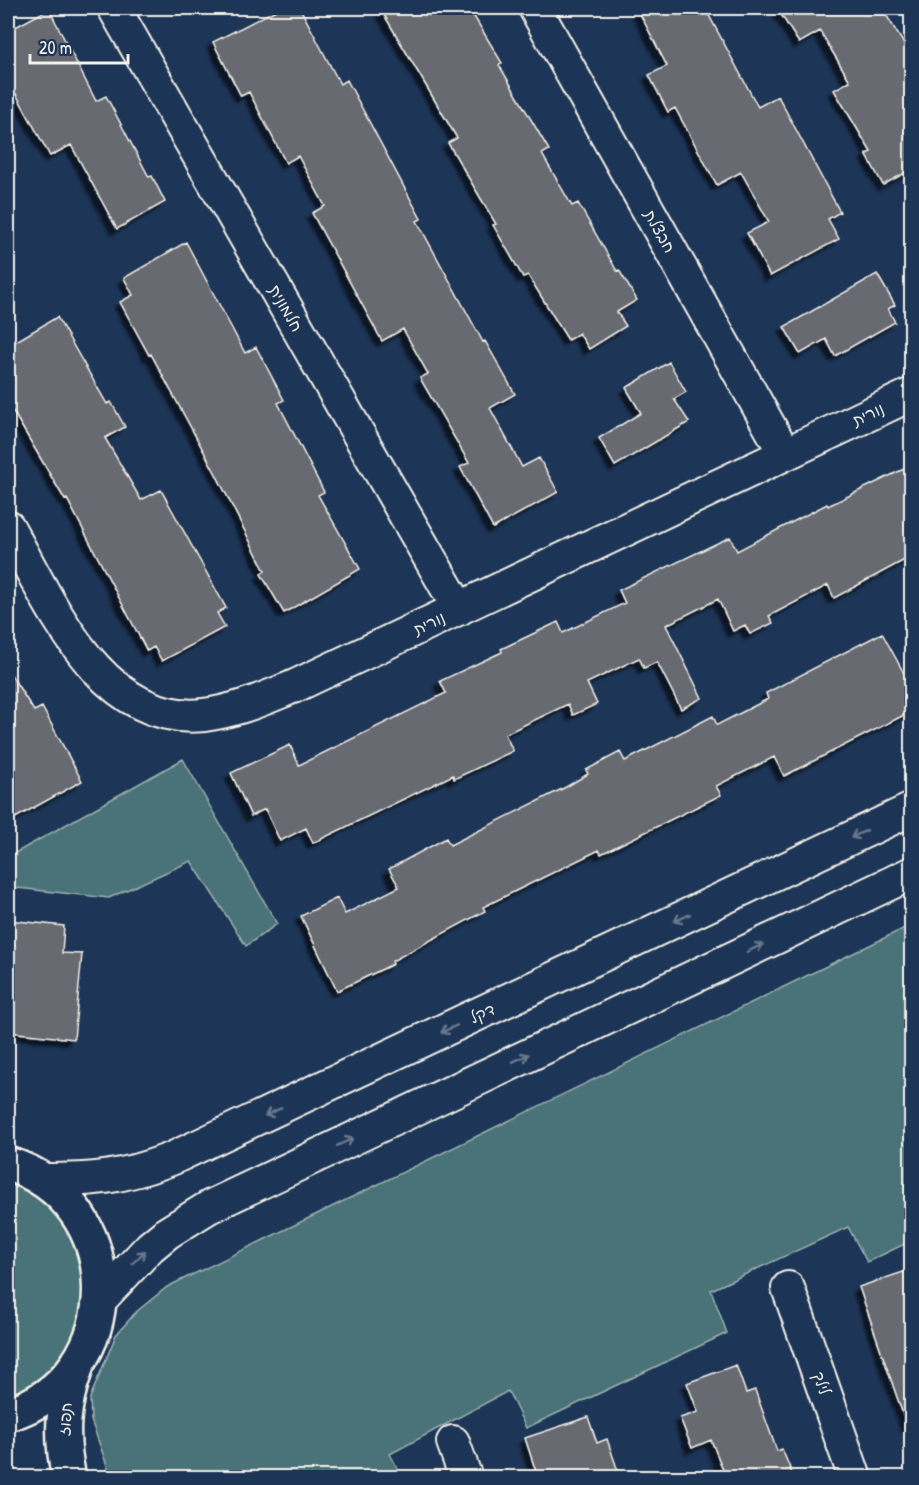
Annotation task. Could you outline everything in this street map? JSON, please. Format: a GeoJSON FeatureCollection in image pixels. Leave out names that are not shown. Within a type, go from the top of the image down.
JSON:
{"type":"FeatureCollection","features":[{"type":"Feature","properties":{"kind":"street","name":"חלמונית"},"geometry":{"type":"LineString","coordinates":[[114,8],[459,609]]}},
{"type":"Feature","properties":{"kind":"street","name":"חבצלת"},"geometry":{"type":"LineString","coordinates":[[536,8],[785,454]]}},
{"type":"Feature","properties":{"kind":"street","name":"נורית"},"geometry":{"type":"LineString","coordinates":[[8,527],[67,631],[87,659],[110,683],[135,702],[166,713],[202,715],[245,707],[295,686],[912,394]]}},
{"type":"Feature","properties":{"kind":"street","name":"דקל"},"geometry":{"type":"LineString","coordinates":[[42,1180],[89,1180],[112,1177],[171,1160],[912,809]]}},
{"type":"Feature","properties":{"kind":"street"},"geometry":{"type":"LineString","coordinates":[[99,1300],[150,1247],[209,1207],[912,873]]}},
{"type":"Feature","properties":{"kind":"street"},"geometry":{"type":"LineString","coordinates":[[8,1164],[42,1180],[62,1196],[78,1215],[90,1238],[98,1262],[100,1289],[98,1315],[90,1340],[78,1363],[62,1382],[42,1398],[20,1411],[8,1414]]}},
{"type":"Feature","properties":{"kind":"street","name":"לילך"},"geometry":{"type":"LineString","coordinates":[[788,1288],[855,1478]]}},
{"type":"Feature","properties":{"kind":"street","name":"תפוז"},"geometry":{"type":"LineString","coordinates":[[69,1478],[62,1429],[66,1399],[78,1363]]}},
{"type":"Feature","properties":{"kind":"street"},"geometry":{"type":"LineString","coordinates":[[453,1442],[466,1478]]}},
{"type":"Feature","properties":{"kind":"green space"},"geometry":{"type":"Polygon","coordinates":[[[183,759],[277,924],[246,946],[191,861],[109,898],[8,887],[8,857],[183,759]]]}},
{"type":"Feature","properties":{"kind":"green space"},"geometry":{"type":"Polygon","coordinates":[[[911,925],[911,1241],[867,1262],[848,1227],[711,1290],[727,1333],[526,1428],[508,1391],[390,1454],[402,1477],[111,1477],[91,1420],[90,1398],[116,1335],[136,1312],[167,1287],[911,925]]]}},
{"type":"Feature","properties":{"kind":"green space"},"geometry":{"type":"Polygon","coordinates":[[[8,1175],[36,1188],[80,1242],[88,1314],[54,1375],[8,1403],[8,1175]]]}},
{"type":"Feature","properties":{"kind":"building"},"geometry":{"type":"Polygon","coordinates":[[[280,8],[300,8],[340,84],[347,80],[421,219],[417,221],[483,342],[485,341],[515,394],[490,408],[522,467],[539,458],[558,492],[493,528],[460,467],[469,463],[420,378],[428,374],[403,329],[382,341],[312,213],[325,206],[298,156],[286,163],[249,92],[241,96],[213,42],[280,8]]]}},
{"type":"Feature","properties":{"kind":"building"},"geometry":{"type":"Polygon","coordinates":[[[380,8],[469,8],[502,63],[499,65],[549,150],[542,154],[572,206],[578,203],[617,271],[619,270],[637,300],[617,312],[626,326],[589,349],[579,333],[568,340],[528,275],[523,277],[493,225],[496,224],[448,143],[457,138],[380,8]]]}},
{"type":"Feature","properties":{"kind":"building"},"geometry":{"type":"Polygon","coordinates":[[[637,8],[705,8],[758,107],[778,96],[840,212],[828,219],[839,239],[770,276],[747,233],[769,222],[741,172],[717,185],[675,108],[668,112],[649,75],[667,66],[637,8]]]}},
{"type":"Feature","properties":{"kind":"building"},"geometry":{"type":"Polygon","coordinates":[[[777,8],[882,8],[912,57],[912,169],[883,185],[866,154],[871,152],[834,90],[850,81],[820,31],[799,43],[777,8]]]}},
{"type":"Feature","properties":{"kind":"building"},"geometry":{"type":"Polygon","coordinates":[[[49,9],[96,101],[106,96],[149,177],[152,176],[165,202],[117,229],[71,145],[50,156],[16,94],[8,98],[8,31],[49,9]]]}},
{"type":"Feature","properties":{"kind":"building"},"geometry":{"type":"Polygon","coordinates":[[[186,242],[245,353],[256,347],[284,400],[278,403],[324,492],[318,495],[360,569],[284,613],[261,574],[265,571],[216,474],[120,302],[133,295],[124,278],[186,242]]]}},
{"type":"Feature","properties":{"kind":"building"},"geometry":{"type":"Polygon","coordinates":[[[877,274],[895,305],[888,309],[895,322],[835,356],[826,339],[800,354],[784,327],[877,274]]]}},
{"type":"Feature","properties":{"kind":"building"},"geometry":{"type":"Polygon","coordinates":[[[57,317],[107,404],[111,402],[125,427],[105,438],[141,500],[161,490],[226,608],[217,613],[225,627],[162,661],[154,647],[147,651],[67,499],[65,500],[8,403],[8,346],[57,317]]]}},
{"type":"Feature","properties":{"kind":"building"},"geometry":{"type":"Polygon","coordinates":[[[669,362],[686,392],[674,399],[689,422],[615,466],[599,438],[641,413],[626,388],[669,362]]]}},
{"type":"Feature","properties":{"kind":"building"},"geometry":{"type":"Polygon","coordinates":[[[912,465],[912,556],[834,598],[828,585],[769,616],[773,623],[750,634],[745,625],[733,631],[718,599],[666,625],[702,698],[681,709],[657,662],[644,668],[639,658],[587,683],[597,704],[573,715],[568,704],[505,734],[513,751],[454,779],[453,775],[313,843],[306,828],[280,841],[265,809],[251,816],[231,773],[290,745],[299,765],[446,693],[440,681],[502,652],[501,649],[558,622],[563,633],[625,603],[619,590],[730,537],[737,551],[827,504],[828,506],[912,465]]]}},
{"type":"Feature","properties":{"kind":"building"},"geometry":{"type":"Polygon","coordinates":[[[882,633],[912,688],[912,711],[784,776],[774,757],[716,786],[721,795],[601,854],[599,850],[483,907],[485,911],[392,961],[393,964],[337,991],[301,916],[337,898],[345,914],[399,887],[389,869],[446,838],[450,845],[566,787],[588,774],[586,770],[620,752],[625,761],[713,716],[717,725],[768,699],[766,693],[882,633]]]}},
{"type":"Feature","properties":{"kind":"building"},"geometry":{"type":"Polygon","coordinates":[[[8,670],[34,711],[42,707],[82,781],[8,822],[8,670]]]}},
{"type":"Feature","properties":{"kind":"building"},"geometry":{"type":"Polygon","coordinates":[[[8,920],[64,926],[62,953],[82,954],[74,1039],[8,1032],[8,920]]]}},
{"type":"Feature","properties":{"kind":"building"},"geometry":{"type":"Polygon","coordinates":[[[912,1269],[912,1425],[907,1426],[859,1287],[912,1269]]]}},
{"type":"Feature","properties":{"kind":"building"},"geometry":{"type":"Polygon","coordinates":[[[736,1365],[746,1393],[755,1390],[777,1451],[782,1449],[794,1478],[714,1478],[724,1472],[711,1440],[692,1448],[680,1418],[698,1412],[687,1383],[736,1365]]]}},
{"type":"Feature","properties":{"kind":"building"},"geometry":{"type":"Polygon","coordinates":[[[588,1417],[597,1443],[607,1439],[618,1471],[600,1478],[538,1478],[525,1438],[588,1417]]]}}]}
